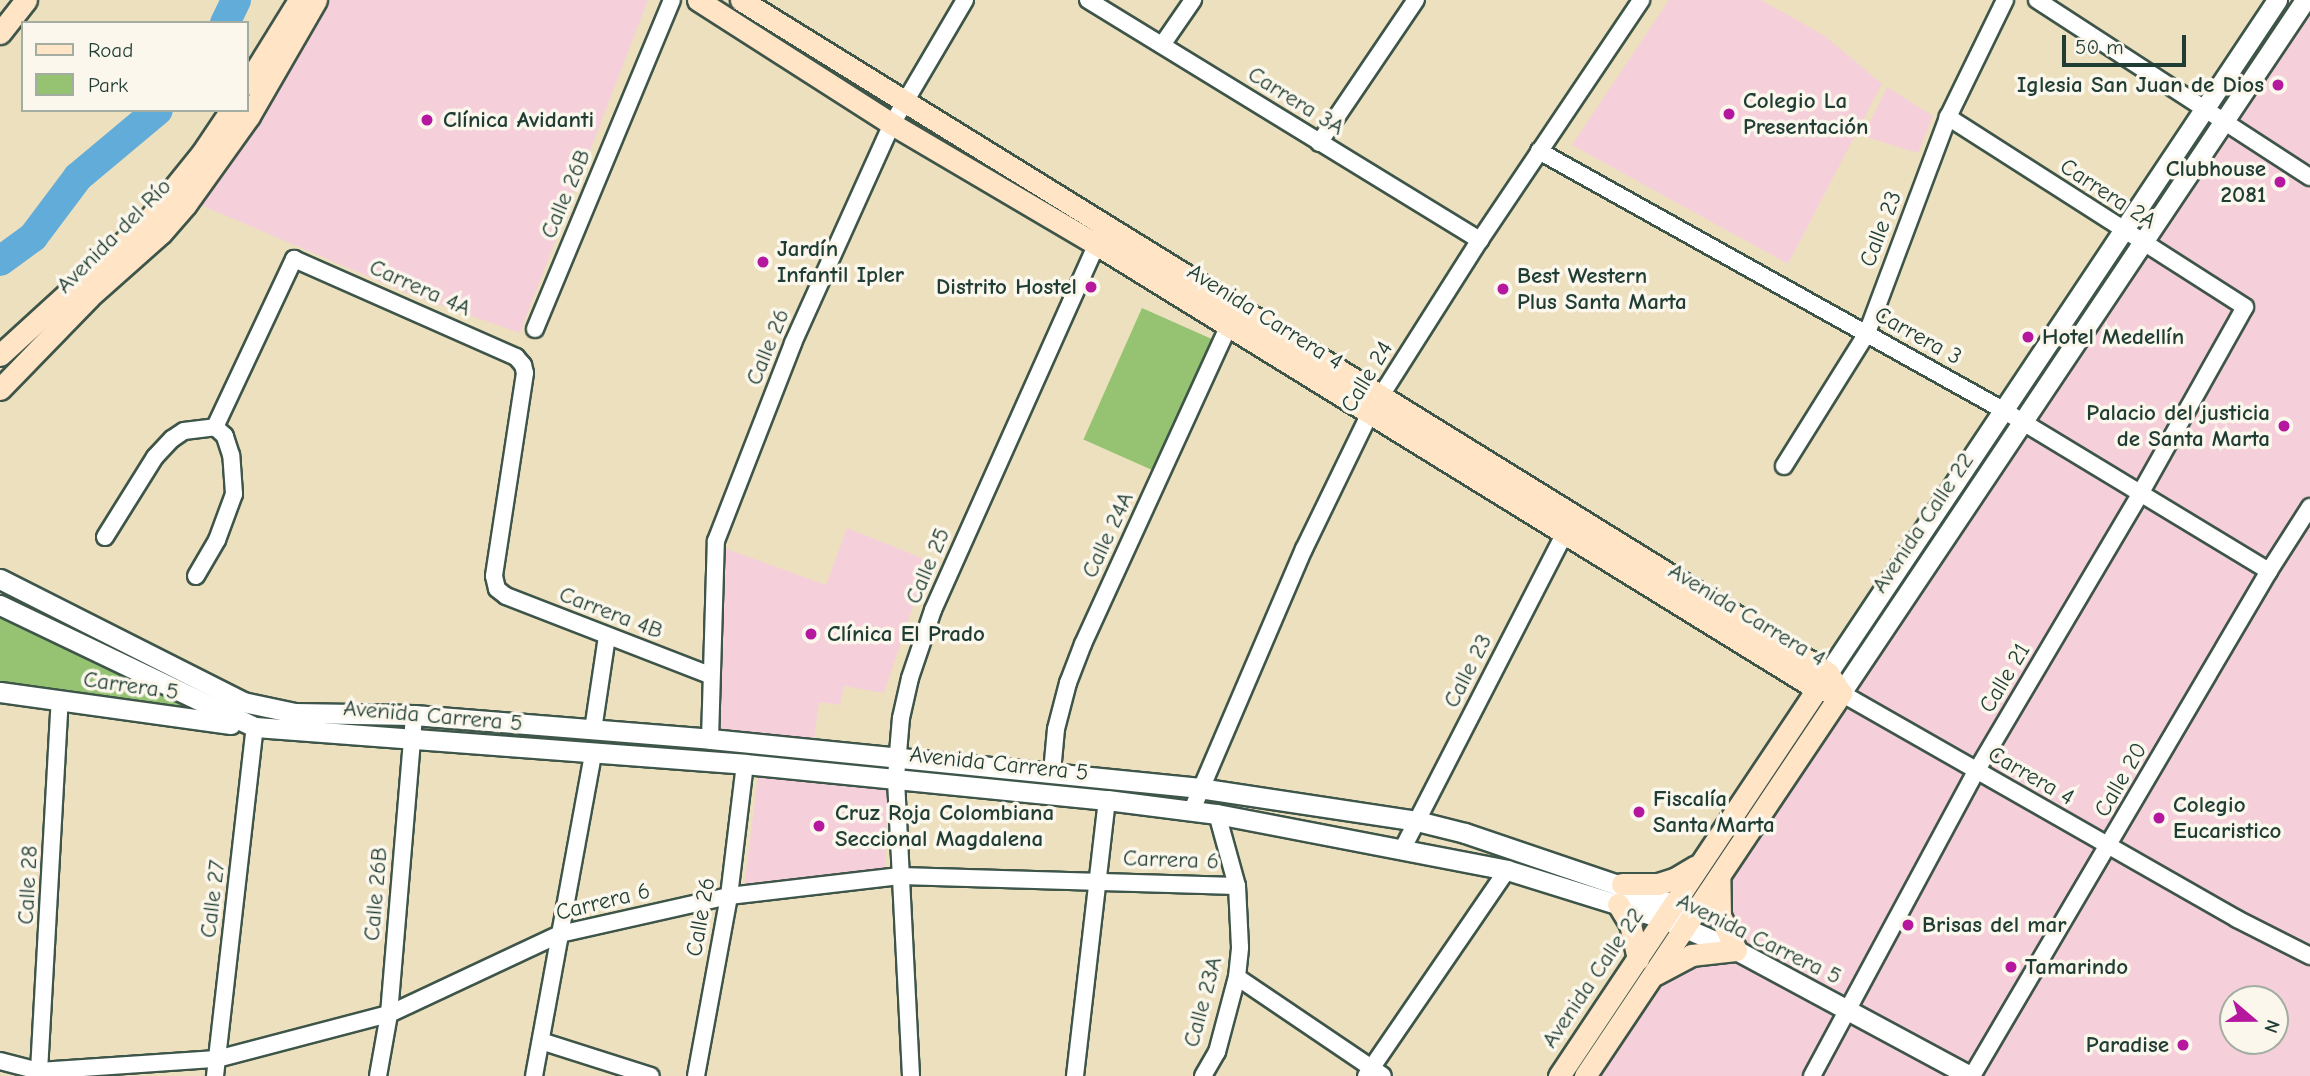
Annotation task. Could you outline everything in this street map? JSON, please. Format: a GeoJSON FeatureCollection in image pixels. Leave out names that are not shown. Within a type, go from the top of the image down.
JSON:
{"type":"FeatureCollection","features":[{"type":"Feature","properties":{"kind":"main road"},"geometry":{"type":"LineString","coordinates":[[0,33],[26,0]]}},
{"type":"Feature","properties":{"kind":"main road"},"geometry":{"type":"LineString","coordinates":[[248,82],[299,0]]}},
{"type":"Feature","properties":{"kind":"main road","name":"Avenida del Río"},"geometry":{"type":"LineString","coordinates":[[0,389],[89,297],[162,233],[186,204],[249,116],[316,0]]}},
{"type":"Feature","properties":{"kind":"main road","name":"Avenida Carrera 4"},"geometry":{"type":"LineString","coordinates":[[698,0],[892,124],[1101,234],[1382,394],[1574,515],[1841,694]]}},
{"type":"Feature","properties":{"kind":"main road","name":"Avenida Carrera 4"},"geometry":{"type":"LineString","coordinates":[[741,0],[906,102],[1101,234],[1229,326],[1564,535],[1822,681]]}},
{"type":"Feature","properties":{"kind":"main road","name":"Avenida del Río"},"geometry":{"type":"LineString","coordinates":[[0,355],[148,220],[202,153],[230,112]]}},
{"type":"Feature","properties":{"kind":"main road","name":"Avenida Calle 22"},"geometry":{"type":"LineString","coordinates":[[1559,1076],[1822,681]]}},
{"type":"Feature","properties":{"kind":"main road","name":"Avenida Calle 22"},"geometry":{"type":"LineString","coordinates":[[1585,1076],[1841,694]]}},
{"type":"Feature","properties":{"kind":"main road"},"geometry":{"type":"LineString","coordinates":[[1638,959],[1620,894],[1684,874],[1705,857]]}},
{"type":"Feature","properties":{"kind":"main road"},"geometry":{"type":"LineString","coordinates":[[1651,977],[1691,955],[1736,950],[1720,915],[1719,876]]}},
{"type":"Feature","properties":{"kind":"street","name":"Calle 26B"},"geometry":{"type":"LineString","coordinates":[[535,329],[672,0]]}},
{"type":"Feature","properties":{"kind":"street","name":"Calle 26"},"geometry":{"type":"LineString","coordinates":[[710,740],[716,541],[793,344],[892,124],[965,0]]}},
{"type":"Feature","properties":{"kind":"street","name":"Carrera 3A"},"geometry":{"type":"LineString","coordinates":[[1088,0],[1480,240]]}},
{"type":"Feature","properties":{"kind":"street"},"geometry":{"type":"LineString","coordinates":[[1162,45],[1193,0]]}},
{"type":"Feature","properties":{"kind":"street"},"geometry":{"type":"LineString","coordinates":[[1319,143],[1416,0]]}},
{"type":"Feature","properties":{"kind":"street","name":"Calle 24"},"geometry":{"type":"LineString","coordinates":[[1192,810],[1199,788],[1304,549],[1370,413],[1480,240],[1641,0]]}},
{"type":"Feature","properties":{"kind":"street","name":"Calle 23"},"geometry":{"type":"LineString","coordinates":[[1784,466],[1867,333],[1948,117],[2005,0]]}},
{"type":"Feature","properties":{"kind":"street"},"geometry":{"type":"LineString","coordinates":[[2037,0],[2206,107],[2310,177]]}},
{"type":"Feature","properties":{"kind":"street","name":"Avenida Calle 22"},"geometry":{"type":"LineString","coordinates":[[1822,681],[2277,0]]}},
{"type":"Feature","properties":{"kind":"street","name":"Avenida Calle 22"},"geometry":{"type":"LineString","coordinates":[[1841,694],[2305,0]]}},
{"type":"Feature","properties":{"kind":"street","name":"Carrera 2A"},"geometry":{"type":"LineString","coordinates":[[1948,117],[2245,307]]}},
{"type":"Feature","properties":{"kind":"street","name":"Carrera 3"},"geometry":{"type":"LineString","coordinates":[[1539,151],[2003,410],[2269,571]]}},
{"type":"Feature","properties":{"kind":"street","name":"Calle 25"},"geometry":{"type":"LineString","coordinates":[[911,1076],[895,777],[909,678],[933,610],[1101,234]]}},
{"type":"Feature","properties":{"kind":"street","name":"Carrera 4A"},"geometry":{"type":"LineString","coordinates":[[215,427],[295,259],[516,357],[523,365],[525,373],[494,576],[497,589]]}},
{"type":"Feature","properties":{"kind":"street","name":"Calle 21"},"geometry":{"type":"LineString","coordinates":[[1812,1076],[1977,770],[2140,494],[2245,307]]}},
{"type":"Feature","properties":{"kind":"street","name":"Calle 24A"},"geometry":{"type":"LineString","coordinates":[[1052,772],[1056,729],[1068,682],[1083,644],[1229,326]]}},
{"type":"Feature","properties":{"kind":"street"},"geometry":{"type":"LineString","coordinates":[[105,537],[155,457],[172,439],[184,431],[215,427],[225,436],[231,455],[234,494],[224,525],[196,576]]}},
{"type":"Feature","properties":{"kind":"street","name":"Calle 20"},"geometry":{"type":"LineString","coordinates":[[1971,1076],[2269,571],[2310,507]]}},
{"type":"Feature","properties":{"kind":"street","name":"Calle 23"},"geometry":{"type":"LineString","coordinates":[[1403,848],[1574,515]]}},
{"type":"Feature","properties":{"kind":"street","name":"Avenida Carrera 5"},"geometry":{"type":"LineString","coordinates":[[0,579],[243,702],[295,713],[414,715],[1052,772],[1199,788],[1417,821],[1465,833],[1690,920],[1736,950],[1971,1076]]}},
{"type":"Feature","properties":{"kind":"street","name":"Carrera 4B"},"geometry":{"type":"LineString","coordinates":[[497,589],[506,596],[710,675]]}},
{"type":"Feature","properties":{"kind":"street","name":"Avenida Carrera 5"},"geometry":{"type":"LineString","coordinates":[[0,605],[255,727],[413,737],[895,777],[1192,810],[1403,848],[1620,894]]}},
{"type":"Feature","properties":{"kind":"street"},"geometry":{"type":"LineString","coordinates":[[593,730],[607,636]]}},
{"type":"Feature","properties":{"kind":"street","name":"Carrera 5"},"geometry":{"type":"LineString","coordinates":[[0,692],[255,727]]}},
{"type":"Feature","properties":{"kind":"street","name":"Carrera 4"},"geometry":{"type":"LineString","coordinates":[[1841,694],[2108,847],[2237,919],[2310,956]]}},
{"type":"Feature","properties":{"kind":"street","name":"Calle 28"},"geometry":{"type":"LineString","coordinates":[[39,1071],[60,701]]}},
{"type":"Feature","properties":{"kind":"street","name":"Calle 26B"},"geometry":{"type":"LineString","coordinates":[[378,1076],[389,1014],[414,715]]}},
{"type":"Feature","properties":{"kind":"street","name":"Calle 27"},"geometry":{"type":"LineString","coordinates":[[215,1076],[255,727]]}},
{"type":"Feature","properties":{"kind":"street"},"geometry":{"type":"LineString","coordinates":[[534,1076],[593,754]]}},
{"type":"Feature","properties":{"kind":"street","name":"Calle 26"},"geometry":{"type":"LineString","coordinates":[[696,1076],[729,896],[746,764]]}},
{"type":"Feature","properties":{"kind":"street"},"geometry":{"type":"LineString","coordinates":[[1075,1076],[1100,880],[1107,800]]}},
{"type":"Feature","properties":{"kind":"street","name":"Calle 23A"},"geometry":{"type":"LineString","coordinates":[[1203,1076],[1217,1052],[1237,977],[1240,936],[1237,886],[1217,814]]}},
{"type":"Feature","properties":{"kind":"street"},"geometry":{"type":"LineString","coordinates":[[1237,977],[1374,1073],[1507,870]]}},
{"type":"Feature","properties":{"kind":"street","name":"Carrera 6"},"geometry":{"type":"LineString","coordinates":[[0,1061],[39,1071],[217,1059],[389,1014],[560,934],[729,896],[900,876],[1237,886]]}},
{"type":"Feature","properties":{"kind":"street"},"geometry":{"type":"LineString","coordinates":[[541,1041],[651,1076]]}},
{"type":"Feature","properties":{"kind":"shaded area","name":"Clínica Avidanti"},"geometry":{"type":"Polygon","coordinates":[[[324,0],[648,0],[520,333],[409,294],[201,205],[324,0]]]}},
{"type":"Feature","properties":{"kind":"shaded area","name":"Colegio La Presentación"},"geometry":{"type":"Polygon","coordinates":[[[1669,0],[1761,0],[1825,36],[1882,84],[1788,264],[1572,145],[1669,0]]]}},
{"type":"Feature","properties":{"kind":"shaded area"},"geometry":{"type":"Polygon","coordinates":[[[2273,0],[2310,0],[2310,1076],[1567,1076],[2273,0]]]}},
{"type":"Feature","properties":{"kind":"shaded area"},"geometry":{"type":"Polygon","coordinates":[[[1887,87],[1933,116],[1918,153],[1863,136],[1887,87]]]}},
{"type":"Feature","properties":{"kind":"shaded area","name":"Clínica El Prado"},"geometry":{"type":"Polygon","coordinates":[[[847,528],[932,562],[915,601],[884,693],[844,686],[840,705],[819,702],[814,739],[713,736],[721,547],[826,585],[847,528]]]}},
{"type":"Feature","properties":{"kind":"shaded area","name":"Cruz Roja Colombiana Seccional Magdalena"},"geometry":{"type":"Polygon","coordinates":[[[759,768],[888,781],[885,871],[744,886],[759,768]]]}},
{"type":"Feature","properties":{"kind":"green space"},"geometry":{"type":"Polygon","coordinates":[[[1142,308],[1212,339],[1154,471],[1083,440],[1142,308]]]}},
{"type":"Feature","properties":{"kind":"green space"},"geometry":{"type":"Polygon","coordinates":[[[0,612],[196,709],[183,713],[0,685],[0,612]]]}},
{"type":"Feature","properties":{"kind":"waterway"},"geometry":{"type":"LineString","coordinates":[[226,21],[236,0]]}},
{"type":"Feature","properties":{"kind":"waterway"},"geometry":{"type":"LineString","coordinates":[[0,261],[33,237],[78,177],[156,112]]}},
{"type":"Feature","properties":{"kind":"place","name":"Iglesia San Juan de Dios"},"geometry":{"type":"Point","coordinates":[2278,85]}},
{"type":"Feature","properties":{"kind":"place","name":"Colegio La Presentación"},"geometry":{"type":"Point","coordinates":[1729,114]}},
{"type":"Feature","properties":{"kind":"place","name":"Clínica Avidanti"},"geometry":{"type":"Point","coordinates":[427,120]}},
{"type":"Feature","properties":{"kind":"place","name":"Clubhouse 2081"},"geometry":{"type":"Point","coordinates":[2280,182]}},
{"type":"Feature","properties":{"kind":"place","name":"Jardín Infantil Ipler"},"geometry":{"type":"Point","coordinates":[763,262]}},
{"type":"Feature","properties":{"kind":"place","name":"Distrito Hostel"},"geometry":{"type":"Point","coordinates":[1091,287]}},
{"type":"Feature","properties":{"kind":"place","name":"Best Western Plus Santa Marta"},"geometry":{"type":"Point","coordinates":[1503,289]}},
{"type":"Feature","properties":{"kind":"place","name":"Hotel Medellín"},"geometry":{"type":"Point","coordinates":[2028,337]}},
{"type":"Feature","properties":{"kind":"place","name":"Palacio del justicia de Santa Marta"},"geometry":{"type":"Point","coordinates":[2284,426]}},
{"type":"Feature","properties":{"kind":"place","name":"Clínica El Prado"},"geometry":{"type":"Point","coordinates":[811,634]}},
{"type":"Feature","properties":{"kind":"place","name":"Fiscalía Santa Marta"},"geometry":{"type":"Point","coordinates":[1639,812]}},
{"type":"Feature","properties":{"kind":"place","name":"Colegio Eucaristico"},"geometry":{"type":"Point","coordinates":[2159,818]}},
{"type":"Feature","properties":{"kind":"place","name":"Cruz Roja Colombiana Seccional Magdalena"},"geometry":{"type":"Point","coordinates":[819,826]}},
{"type":"Feature","properties":{"kind":"place","name":"Brisas del mar"},"geometry":{"type":"Point","coordinates":[1908,925]}},
{"type":"Feature","properties":{"kind":"place","name":"Tamarindo"},"geometry":{"type":"Point","coordinates":[2011,967]}},
{"type":"Feature","properties":{"kind":"place","name":"Paradise"},"geometry":{"type":"Point","coordinates":[2183,1045]}}]}
